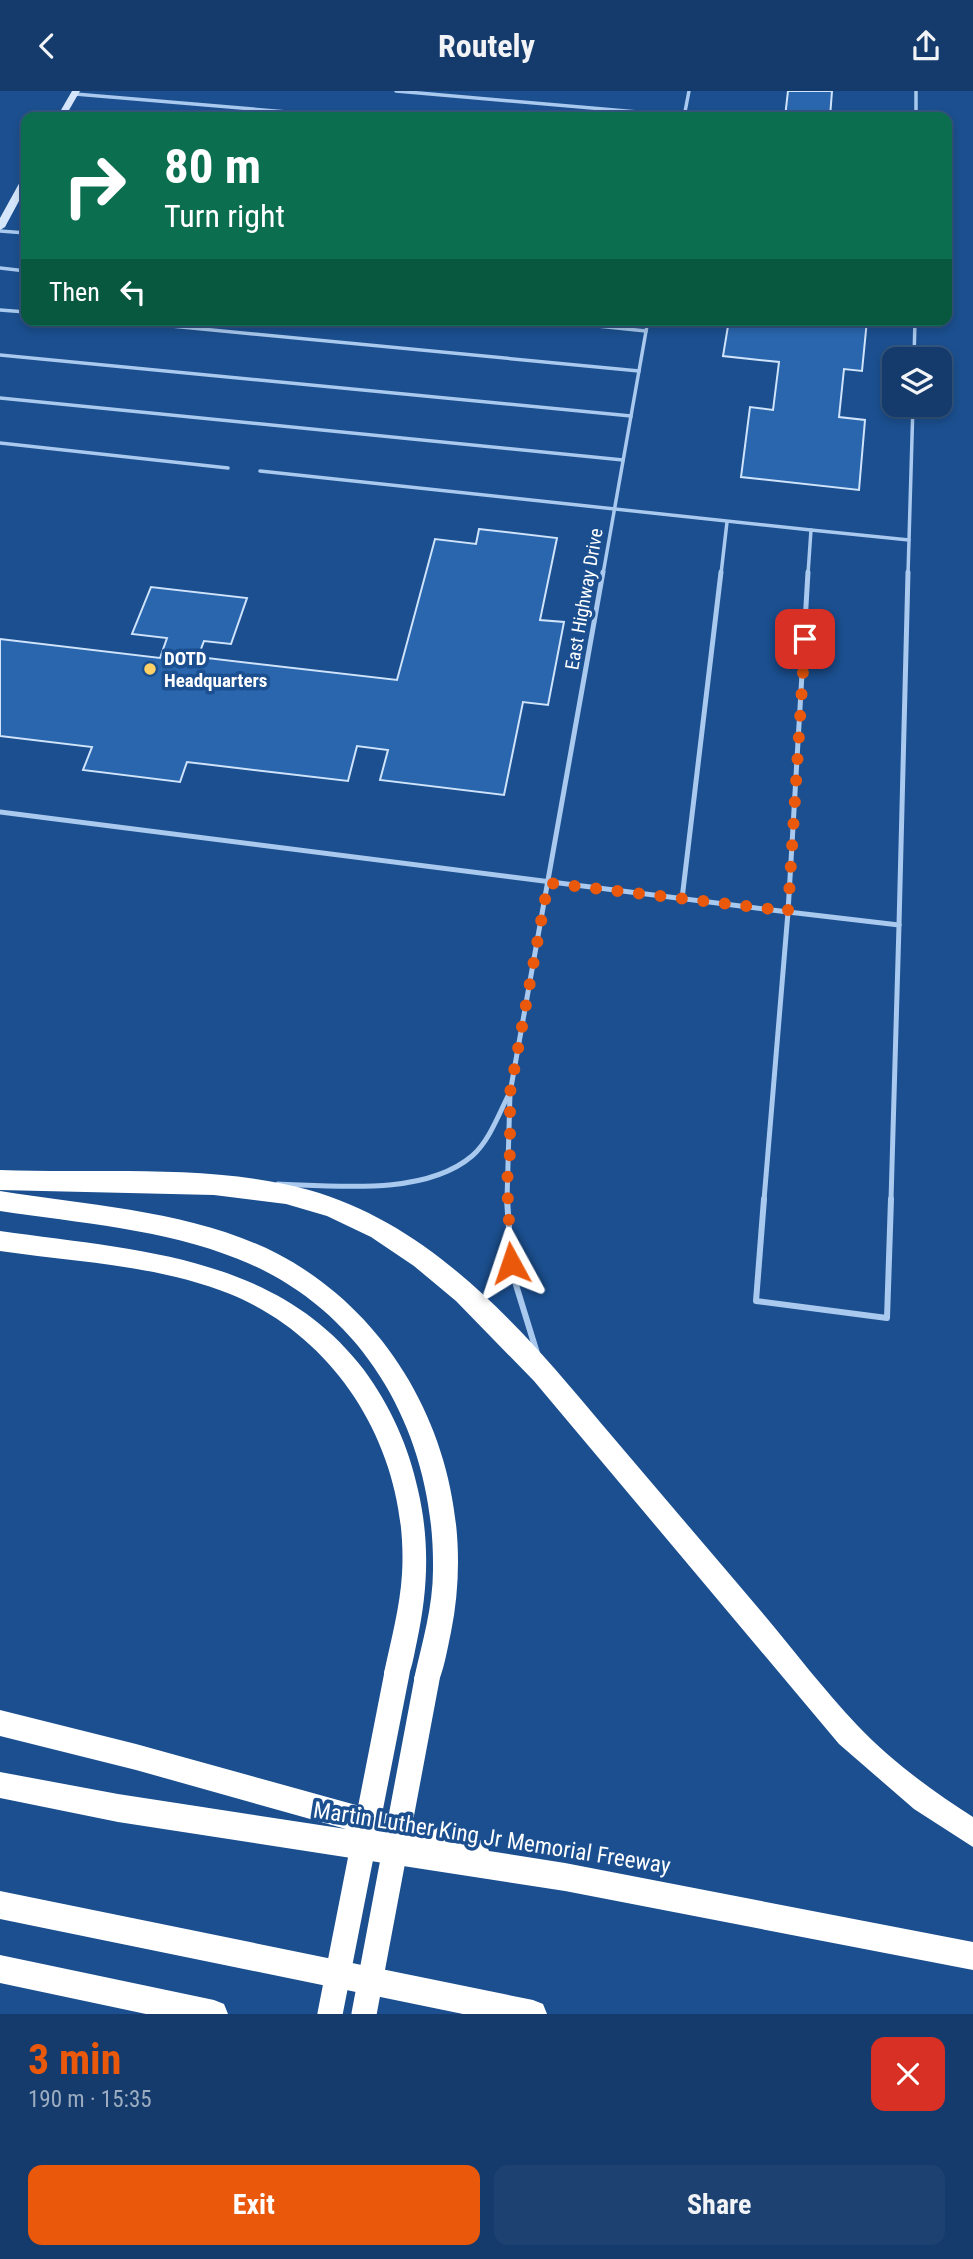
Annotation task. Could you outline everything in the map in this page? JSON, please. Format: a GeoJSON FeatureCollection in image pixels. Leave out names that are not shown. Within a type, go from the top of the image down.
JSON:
{"type":"FeatureCollection","features":[{"type":"Feature","properties":{"kind":"highway"},"geometry":{"type":"LineString","coordinates":[[0,1180],[198,1183],[290,1195],[363,1221],[394,1239],[473,1301],[543,1372],[848,1735],[912,1791],[973,1833]]}},
{"type":"Feature","properties":{"kind":"highway"},"geometry":{"type":"LineString","coordinates":[[0,1202],[161,1229],[235,1247],[269,1260],[334,1303],[360,1329],[403,1387],[433,1457],[442,1496],[446,1571],[442,1609],[364,2014]]}},
{"type":"Feature","properties":{"kind":"highway"},"geometry":{"type":"LineString","coordinates":[[0,1241],[176,1269],[235,1286],[285,1312],[332,1348],[365,1389],[388,1430],[402,1464],[412,1511],[414,1587],[330,2014]]}},
{"type":"Feature","properties":{"kind":"highway"},"geometry":{"type":"LineString","coordinates":[[0,1723],[136,1757],[565,1877]]}},
{"type":"Feature","properties":{"kind":"highway","name":"Martin Luther King Jr Memorial Freeway"},"geometry":{"type":"LineString","coordinates":[[0,1785],[118,1808],[565,1877],[973,1956]]}},
{"type":"Feature","properties":{"kind":"highway"},"geometry":{"type":"LineString","coordinates":[[0,1905],[534,2014]]}},
{"type":"Feature","properties":{"kind":"highway"},"geometry":{"type":"LineString","coordinates":[[0,1969],[214,2014]]}},
{"type":"Feature","properties":{"kind":"street"},"geometry":{"type":"LineString","coordinates":[[64,112],[75,92]]}},
{"type":"Feature","properties":{"kind":"street"},"geometry":{"type":"LineString","coordinates":[[0,229],[21,198]]}},
{"type":"Feature","properties":{"kind":"lane"},"geometry":{"type":"LineString","coordinates":[[396,91],[629,112]]}},
{"type":"Feature","properties":{"kind":"lane"},"geometry":{"type":"LineString","coordinates":[[685,112],[689,91]]}},
{"type":"Feature","properties":{"kind":"lane"},"geometry":{"type":"LineString","coordinates":[[916,91],[916,112]]}},
{"type":"Feature","properties":{"kind":"lane"},"geometry":{"type":"LineString","coordinates":[[75,92],[293,112]]}},
{"type":"Feature","properties":{"kind":"lane"},"geometry":{"type":"LineString","coordinates":[[0,229],[21,232]]}},
{"type":"Feature","properties":{"kind":"lane"},"geometry":{"type":"LineString","coordinates":[[0,268],[21,270]]}},
{"type":"Feature","properties":{"kind":"lane"},"geometry":{"type":"LineString","coordinates":[[0,310],[21,312]]}},
{"type":"Feature","properties":{"kind":"lane"},"geometry":{"type":"LineString","coordinates":[[171,326],[639,371]]}},
{"type":"Feature","properties":{"kind":"lane"},"geometry":{"type":"LineString","coordinates":[[597,326],[646,331]]}},
{"type":"Feature","properties":{"kind":"lane","name":"East Highway Drive"},"geometry":{"type":"LineString","coordinates":[[510,1093],[647,326]]}},
{"type":"Feature","properties":{"kind":"lane"},"geometry":{"type":"LineString","coordinates":[[914,347],[915,326]]}},
{"type":"Feature","properties":{"kind":"lane"},"geometry":{"type":"LineString","coordinates":[[0,355],[631,416]]}},
{"type":"Feature","properties":{"kind":"lane"},"geometry":{"type":"LineString","coordinates":[[0,398],[623,460]]}},
{"type":"Feature","properties":{"kind":"lane"},"geometry":{"type":"LineString","coordinates":[[811,530],[788,911],[757,1301],[887,1318],[913,417]]}},
{"type":"Feature","properties":{"kind":"lane"},"geometry":{"type":"LineString","coordinates":[[0,443],[228,468]]}},
{"type":"Feature","properties":{"kind":"lane"},"geometry":{"type":"LineString","coordinates":[[260,471],[614,511],[909,540]]}},
{"type":"Feature","properties":{"kind":"lane"},"geometry":{"type":"LineString","coordinates":[[682,899],[727,522]]}},
{"type":"Feature","properties":{"kind":"lane"},"geometry":{"type":"LineString","coordinates":[[0,812],[548,883],[899,925]]}},
{"type":"Feature","properties":{"kind":"lane"},"geometry":{"type":"LineString","coordinates":[[198,1183],[357,1186],[396,1185],[422,1179],[469,1159],[483,1145],[510,1093]]}},
{"type":"Feature","properties":{"kind":"lane"},"geometry":{"type":"LineString","coordinates":[[510,1093],[507,1193],[511,1263],[543,1372]]}},
{"type":"Feature","properties":{"kind":"building"},"geometry":{"type":"Polygon","coordinates":[[[788,91],[832,91],[830,112],[786,112],[788,91]]]}},
{"type":"Feature","properties":{"kind":"building"},"geometry":{"type":"Polygon","coordinates":[[[728,326],[866,326],[862,371],[844,369],[839,417],[865,420],[859,490],[741,477],[750,407],[773,410],[779,362],[723,356],[728,326]]]}},
{"type":"Feature","properties":{"kind":"building","name":"DOTD Headquarters"},"geometry":{"type":"Polygon","coordinates":[[[479,529],[557,538],[540,620],[564,622],[548,705],[523,702],[504,795],[380,780],[388,750],[357,746],[348,781],[187,762],[180,782],[83,770],[92,747],[0,736],[0,639],[160,658],[167,638],[132,634],[151,587],[247,598],[231,644],[204,641],[198,657],[397,680],[435,539],[476,544],[479,529]]]}},
{"type":"Feature","properties":{"kind":"place","name":"DOTD Headquarters"},"geometry":{"type":"Point","coordinates":[150,669]}},
{"type":"Feature","properties":{"kind":"route"},"geometry":{"type":"LineString","coordinates":[[511,1263],[507,1226],[510,1093],[548,883],[788,911],[805,639]]}}]}
